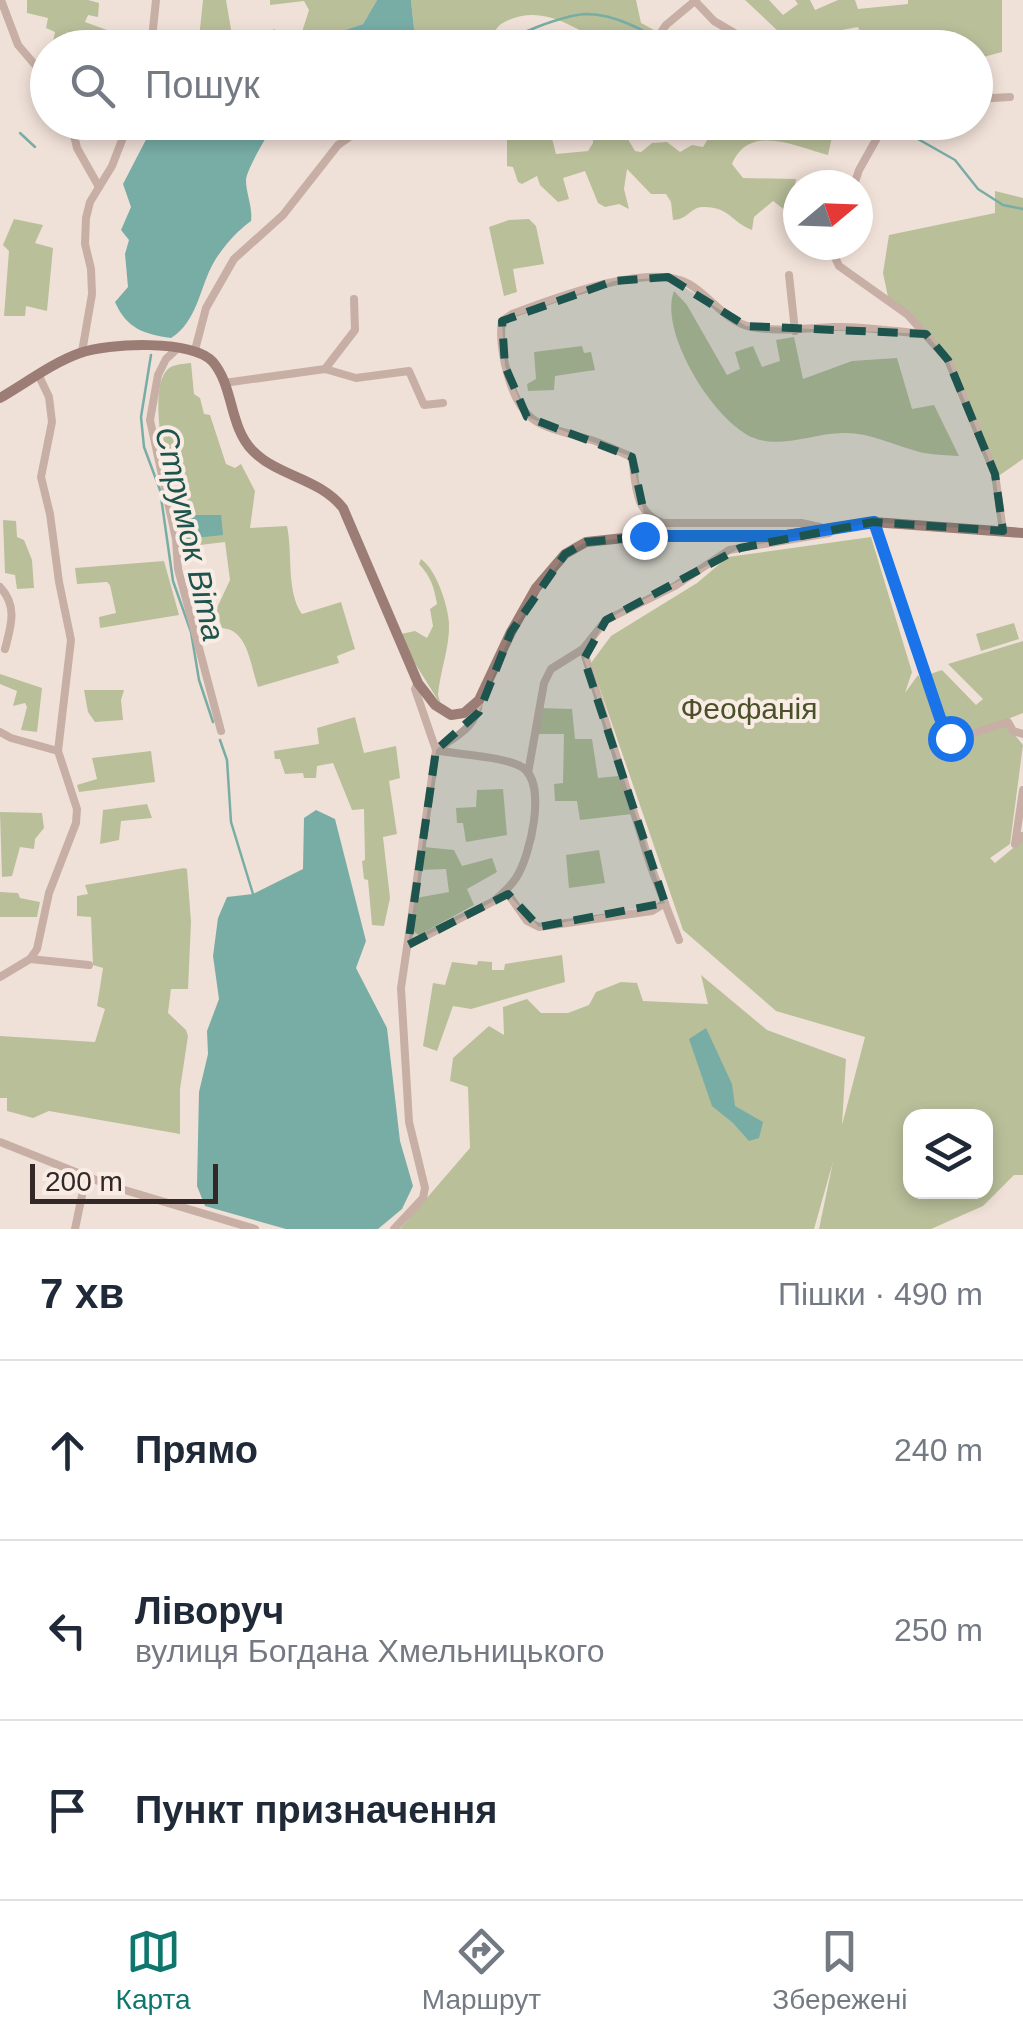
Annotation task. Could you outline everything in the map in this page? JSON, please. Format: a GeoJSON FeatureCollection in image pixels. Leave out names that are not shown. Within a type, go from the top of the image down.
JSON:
{"type":"FeatureCollection","features":[{"type":"Feature","properties":{"kind":"street"},"geometry":{"type":"LineString","coordinates":[[0,0],[18,45],[30,59]]}},
{"type":"Feature","properties":{"kind":"street"},"geometry":{"type":"LineString","coordinates":[[152,30],[156,0]]}},
{"type":"Feature","properties":{"kind":"street"},"geometry":{"type":"LineString","coordinates":[[663,30],[696,0],[714,22],[728,30]]}},
{"type":"Feature","properties":{"kind":"street"},"geometry":{"type":"LineString","coordinates":[[993,98],[1010,97]]}},
{"type":"Feature","properties":{"kind":"street"},"geometry":{"type":"LineString","coordinates":[[75,140],[100,187]]}},
{"type":"Feature","properties":{"kind":"street"},"geometry":{"type":"LineString","coordinates":[[82,352],[92,294],[85,244],[86,218],[90,202],[112,166],[122,140]]}},
{"type":"Feature","properties":{"kind":"street"},"geometry":{"type":"LineString","coordinates":[[195,350],[206,308],[234,259],[282,214],[345,140]]}},
{"type":"Feature","properties":{"kind":"street"},"geometry":{"type":"LineString","coordinates":[[862,170],[877,140]]}},
{"type":"Feature","properties":{"kind":"street"},"geometry":{"type":"LineString","coordinates":[[837,260],[908,315],[948,360],[995,474],[1003,531]]}},
{"type":"Feature","properties":{"kind":"street"},"geometry":{"type":"LineString","coordinates":[[789,274],[794,331]]}},
{"type":"Feature","properties":{"kind":"street"},"geometry":{"type":"LineString","coordinates":[[828,528],[801,523],[662,524],[650,519],[642,512],[632,457],[592,440],[542,428],[528,417],[513,394],[500,334],[502,321],[569,294],[614,282],[668,277],[690,284],[710,303],[746,326],[794,331],[836,326],[926,334]]}},
{"type":"Feature","properties":{"kind":"street"},"geometry":{"type":"LineString","coordinates":[[325,369],[355,330],[354,299]]}},
{"type":"Feature","properties":{"kind":"street"},"geometry":{"type":"LineString","coordinates":[[0,398],[82,352],[138,346],[179,347],[195,350],[214,362],[237,425],[252,450],[322,488],[342,508],[418,682],[435,704],[451,715],[464,714],[479,700],[536,588],[565,554],[586,542],[644,536],[787,536],[874,522],[1023,533]]}},
{"type":"Feature","properties":{"kind":"street"},"geometry":{"type":"LineString","coordinates":[[179,347],[166,359],[158,376],[152,392],[150,420],[176,539],[181,583],[221,731]]}},
{"type":"Feature","properties":{"kind":"street"},"geometry":{"type":"LineString","coordinates":[[224,383],[325,369],[356,378],[409,370],[424,405],[442,404]]}},
{"type":"Feature","properties":{"kind":"street"},"geometry":{"type":"LineString","coordinates":[[0,977],[30,959],[37,949],[49,893],[76,823],[76,797],[58,751],[71,640],[41,477],[52,422],[40,376]]}},
{"type":"Feature","properties":{"kind":"street"},"geometry":{"type":"LineString","coordinates":[[874,522],[947,734],[950,738],[962,737],[1008,722],[1013,731],[1023,734]]}},
{"type":"Feature","properties":{"kind":"street"},"geometry":{"type":"LineString","coordinates":[[528,773],[538,698],[551,669],[584,649],[606,620],[676,586],[722,553],[814,537],[857,525]]}},
{"type":"Feature","properties":{"kind":"street"},"geometry":{"type":"LineString","coordinates":[[0,587],[12,606],[5,649]]}},
{"type":"Feature","properties":{"kind":"street"},"geometry":{"type":"LineString","coordinates":[[584,649],[664,904],[679,940]]}},
{"type":"Feature","properties":{"kind":"street"},"geometry":{"type":"LineString","coordinates":[[394,1229],[423,1198],[425,1188],[409,1122],[401,988],[436,750],[415,689],[418,682]]}},
{"type":"Feature","properties":{"kind":"street"},"geometry":{"type":"LineString","coordinates":[[436,750],[468,728],[479,712],[479,700]]}},
{"type":"Feature","properties":{"kind":"street"},"geometry":{"type":"LineString","coordinates":[[0,732],[58,751]]}},
{"type":"Feature","properties":{"kind":"street"},"geometry":{"type":"LineString","coordinates":[[408,945],[506,891],[518,876],[527,849],[537,796],[533,778],[506,762],[436,750]]}},
{"type":"Feature","properties":{"kind":"street"},"geometry":{"type":"LineString","coordinates":[[1023,790],[1015,844],[1023,836]]}},
{"type":"Feature","properties":{"kind":"street"},"geometry":{"type":"LineString","coordinates":[[506,891],[527,922],[539,928],[652,910],[664,904]]}},
{"type":"Feature","properties":{"kind":"street"},"geometry":{"type":"LineString","coordinates":[[30,959],[89,965]]}},
{"type":"Feature","properties":{"kind":"street"},"geometry":{"type":"LineString","coordinates":[[0,1142],[220,1224],[254,1229]]}},
{"type":"Feature","properties":{"kind":"street"},"geometry":{"type":"LineString","coordinates":[[75,1229],[86,1176]]}},
{"type":"Feature","properties":{"kind":"highlighted area"},"geometry":{"type":"Polygon","coordinates":[[[668,277],[746,326],[926,334],[948,360],[995,474],[1003,531],[873,522],[740,548],[606,620],[584,659],[665,903],[539,927],[508,894],[408,945],[436,750],[479,712],[511,632],[565,554],[586,542],[649,536],[632,457],[527,417],[505,366],[502,321],[614,281],[668,277]]]}},
{"type":"Feature","properties":{"kind":"green space"},"geometry":{"type":"Polygon","coordinates":[[[27,0],[88,0],[99,3],[98,17],[88,15],[85,22],[107,30],[50,30],[46,28],[48,18],[27,13],[27,0]]]}},
{"type":"Feature","properties":{"kind":"green space"},"geometry":{"type":"Polygon","coordinates":[[[203,0],[226,0],[231,30],[200,30],[203,0]]]}},
{"type":"Feature","properties":{"kind":"green space"},"geometry":{"type":"Polygon","coordinates":[[[270,0],[377,0],[363,24],[345,30],[303,30],[309,10],[304,1],[270,5],[270,0]]]}},
{"type":"Feature","properties":{"kind":"green space"},"geometry":{"type":"Polygon","coordinates":[[[411,0],[636,0],[641,23],[654,30],[579,30],[547,16],[524,15],[501,24],[497,30],[414,30],[411,0]]]}},
{"type":"Feature","properties":{"kind":"green space"},"geometry":{"type":"Polygon","coordinates":[[[745,0],[769,0],[783,15],[798,4],[795,0],[810,0],[815,10],[838,0],[855,0],[858,9],[908,4],[908,0],[1002,0],[1002,52],[993,54],[993,30],[777,30],[745,0]]]}},
{"type":"Feature","properties":{"kind":"green space"},"geometry":{"type":"Polygon","coordinates":[[[507,140],[552,140],[556,154],[588,151],[593,140],[628,140],[635,151],[641,152],[652,143],[667,142],[680,152],[692,145],[703,147],[707,140],[831,140],[828,155],[774,141],[750,144],[740,151],[732,164],[743,178],[783,179],[783,209],[773,201],[754,217],[752,230],[711,207],[698,208],[673,220],[666,194],[651,194],[627,169],[624,189],[629,209],[619,204],[605,207],[598,203],[585,171],[563,178],[569,199],[558,202],[540,185],[537,176],[522,184],[518,182],[513,167],[507,166],[507,140]]]}},
{"type":"Feature","properties":{"kind":"green space"},"geometry":{"type":"Polygon","coordinates":[[[995,191],[1023,198],[1023,459],[997,477],[948,355],[889,302],[883,273],[889,235],[995,213],[995,191]]]}},
{"type":"Feature","properties":{"kind":"green space"},"geometry":{"type":"Polygon","coordinates":[[[14,219],[43,225],[35,243],[53,248],[47,311],[26,306],[25,316],[4,316],[9,251],[3,245],[14,219]]]}},
{"type":"Feature","properties":{"kind":"green space"},"geometry":{"type":"Polygon","coordinates":[[[529,219],[536,226],[544,264],[513,269],[517,292],[504,296],[489,227],[529,219]]]}},
{"type":"Feature","properties":{"kind":"green space"},"geometry":{"type":"Polygon","coordinates":[[[674,291],[687,305],[727,375],[740,369],[735,352],[753,346],[762,367],[780,361],[776,340],[794,337],[803,379],[852,361],[897,358],[912,409],[934,405],[959,456],[924,453],[855,433],[776,442],[754,438],[723,414],[693,374],[674,329],[674,291]]]}},
{"type":"Feature","properties":{"kind":"green space"},"geometry":{"type":"Polygon","coordinates":[[[582,346],[584,353],[591,352],[595,370],[555,376],[554,390],[528,391],[527,384],[536,379],[534,352],[582,346]]]}},
{"type":"Feature","properties":{"kind":"green space"},"geometry":{"type":"Polygon","coordinates":[[[191,363],[194,394],[200,398],[204,414],[210,415],[226,464],[235,468],[241,464],[255,491],[250,528],[287,526],[292,584],[302,614],[341,602],[355,649],[337,656],[339,663],[258,687],[243,641],[231,630],[222,628],[216,610],[230,580],[225,542],[183,547],[159,427],[161,382],[170,367],[191,363]]]}},
{"type":"Feature","properties":{"kind":"green space"},"geometry":{"type":"Polygon","coordinates":[[[3,520],[16,521],[17,537],[24,540],[32,560],[34,588],[17,589],[15,575],[5,573],[3,520]]]}},
{"type":"Feature","properties":{"kind":"green space","name":"Феофанія"},"geometry":{"type":"Polygon","coordinates":[[[871,537],[912,672],[905,693],[918,675],[932,697],[927,675],[942,670],[976,705],[983,699],[948,664],[1023,641],[1023,713],[1003,721],[1023,745],[1010,844],[990,858],[995,863],[1023,840],[1023,1175],[1014,1175],[993,1196],[993,1109],[903,1109],[903,1199],[990,1199],[983,1206],[931,1229],[819,1229],[833,1162],[814,1229],[400,1229],[470,1148],[468,1087],[450,1081],[453,1058],[489,1026],[504,1035],[503,1007],[527,999],[541,1013],[568,1013],[589,1005],[596,992],[621,982],[637,983],[643,1001],[708,1004],[701,975],[767,1030],[846,1059],[842,1125],[865,1037],[776,1011],[683,930],[591,663],[611,636],[697,583],[728,557],[871,537]]]}},
{"type":"Feature","properties":{"kind":"green space"},"geometry":{"type":"Polygon","coordinates":[[[421,559],[436,579],[448,615],[448,641],[438,695],[441,705],[401,634],[415,631],[427,638],[433,626],[430,609],[437,604],[431,582],[419,564],[421,559]]]}},
{"type":"Feature","properties":{"kind":"green space"},"geometry":{"type":"Polygon","coordinates":[[[164,561],[179,615],[100,628],[99,617],[116,613],[110,585],[77,584],[75,568],[164,561]]]}},
{"type":"Feature","properties":{"kind":"green space"},"geometry":{"type":"Polygon","coordinates":[[[1014,623],[1019,639],[981,651],[976,634],[1014,623]]]}},
{"type":"Feature","properties":{"kind":"green space"},"geometry":{"type":"Polygon","coordinates":[[[0,674],[42,688],[37,732],[21,730],[27,707],[25,703],[13,706],[17,691],[0,684],[0,674]]]}},
{"type":"Feature","properties":{"kind":"green space"},"geometry":{"type":"Polygon","coordinates":[[[84,690],[124,690],[123,720],[95,722],[88,712],[84,690]]]}},
{"type":"Feature","properties":{"kind":"green space"},"geometry":{"type":"Polygon","coordinates":[[[540,708],[572,709],[575,739],[592,739],[598,778],[619,776],[632,814],[580,820],[577,801],[555,801],[554,784],[563,783],[564,734],[538,734],[540,708]]]}},
{"type":"Feature","properties":{"kind":"green space"},"geometry":{"type":"Polygon","coordinates":[[[355,717],[364,753],[396,746],[400,778],[389,781],[397,834],[383,837],[390,898],[384,926],[372,925],[368,880],[364,879],[364,809],[352,810],[333,763],[317,766],[316,778],[304,778],[303,773],[285,774],[280,759],[275,759],[274,751],[319,744],[317,728],[355,717]]]}},
{"type":"Feature","properties":{"kind":"green space"},"geometry":{"type":"Polygon","coordinates":[[[151,751],[155,782],[79,792],[77,785],[97,779],[92,758],[151,751]]]}},
{"type":"Feature","properties":{"kind":"green space"},"geometry":{"type":"Polygon","coordinates":[[[503,789],[507,835],[466,842],[463,823],[457,823],[456,808],[476,807],[477,790],[503,789]]]}},
{"type":"Feature","properties":{"kind":"green space"},"geometry":{"type":"Polygon","coordinates":[[[147,804],[152,818],[121,821],[119,840],[100,844],[103,810],[147,804]]]}},
{"type":"Feature","properties":{"kind":"green space"},"geometry":{"type":"Polygon","coordinates":[[[0,812],[42,813],[44,828],[35,839],[34,849],[20,847],[12,876],[2,877],[0,812]]]}},
{"type":"Feature","properties":{"kind":"green space"},"geometry":{"type":"Polygon","coordinates":[[[424,847],[454,850],[462,866],[492,858],[497,872],[467,889],[474,905],[419,935],[412,925],[416,898],[449,892],[446,869],[420,870],[424,847]]]}},
{"type":"Feature","properties":{"kind":"green space"},"geometry":{"type":"Polygon","coordinates":[[[599,850],[605,883],[569,888],[566,855],[599,850]]]}},
{"type":"Feature","properties":{"kind":"green space"},"geometry":{"type":"Polygon","coordinates":[[[184,868],[191,922],[188,989],[171,989],[168,1013],[188,1036],[180,1089],[180,1134],[49,1111],[33,1118],[7,1111],[7,1098],[0,1098],[0,1036],[95,1042],[105,1009],[97,1006],[103,968],[93,965],[91,917],[77,916],[77,896],[88,894],[85,885],[184,868]]]}},
{"type":"Feature","properties":{"kind":"green space"},"geometry":{"type":"Polygon","coordinates":[[[0,892],[18,893],[20,898],[40,902],[37,917],[0,917],[0,892]]]}},
{"type":"Feature","properties":{"kind":"green space"},"geometry":{"type":"Polygon","coordinates":[[[562,955],[565,982],[471,1009],[453,1006],[437,1051],[423,1046],[433,983],[445,985],[452,962],[492,962],[492,970],[504,970],[505,964],[562,955]]]}},
{"type":"Feature","properties":{"kind":"water"},"geometry":{"type":"Polygon","coordinates":[[[377,0],[411,0],[414,30],[345,30],[363,24],[377,0]]]}},
{"type":"Feature","properties":{"kind":"water"},"geometry":{"type":"Polygon","coordinates":[[[146,140],[264,140],[247,175],[251,221],[217,257],[193,313],[171,338],[137,329],[115,302],[128,287],[125,254],[129,240],[121,230],[131,207],[123,184],[146,140]]]}},
{"type":"Feature","properties":{"kind":"water"},"geometry":{"type":"Polygon","coordinates":[[[221,515],[223,535],[185,539],[181,518],[221,515]]]}},
{"type":"Feature","properties":{"kind":"water"},"geometry":{"type":"Polygon","coordinates":[[[316,810],[335,819],[366,941],[356,968],[387,1028],[400,1141],[413,1186],[402,1209],[378,1229],[286,1229],[205,1206],[197,1186],[199,1092],[208,1054],[207,1031],[219,999],[213,956],[218,918],[227,897],[253,894],[303,869],[304,818],[316,810]]]}},
{"type":"Feature","properties":{"kind":"water"},"geometry":{"type":"Polygon","coordinates":[[[706,1028],[732,1084],[735,1106],[763,1122],[759,1138],[749,1141],[712,1106],[689,1039],[706,1028]]]}},
{"type":"Feature","properties":{"kind":"waterway","name":"Струмок Віта"},"geometry":{"type":"LineString","coordinates":[[530,30],[587,14],[641,30]]}},
{"type":"Feature","properties":{"kind":"waterway"},"geometry":{"type":"LineString","coordinates":[[20,133],[35,147]]}},
{"type":"Feature","properties":{"kind":"waterway","name":"Струмок Віта"},"geometry":{"type":"LineString","coordinates":[[920,140],[955,160],[978,189],[1003,205],[1023,209]]}},
{"type":"Feature","properties":{"kind":"waterway","name":"Струмок Віта"},"geometry":{"type":"LineString","coordinates":[[151,355],[141,417],[144,447],[160,490],[173,581],[191,632],[199,680],[213,722]]}},
{"type":"Feature","properties":{"kind":"waterway","name":"Струмок Віта"},"geometry":{"type":"LineString","coordinates":[[220,740],[227,760],[231,822],[253,894]]}},
{"type":"Feature","properties":{"kind":"route"},"geometry":{"type":"LineString","coordinates":[[644,536],[787,536],[874,522],[914,636],[916,652],[950,738]]}}]}
